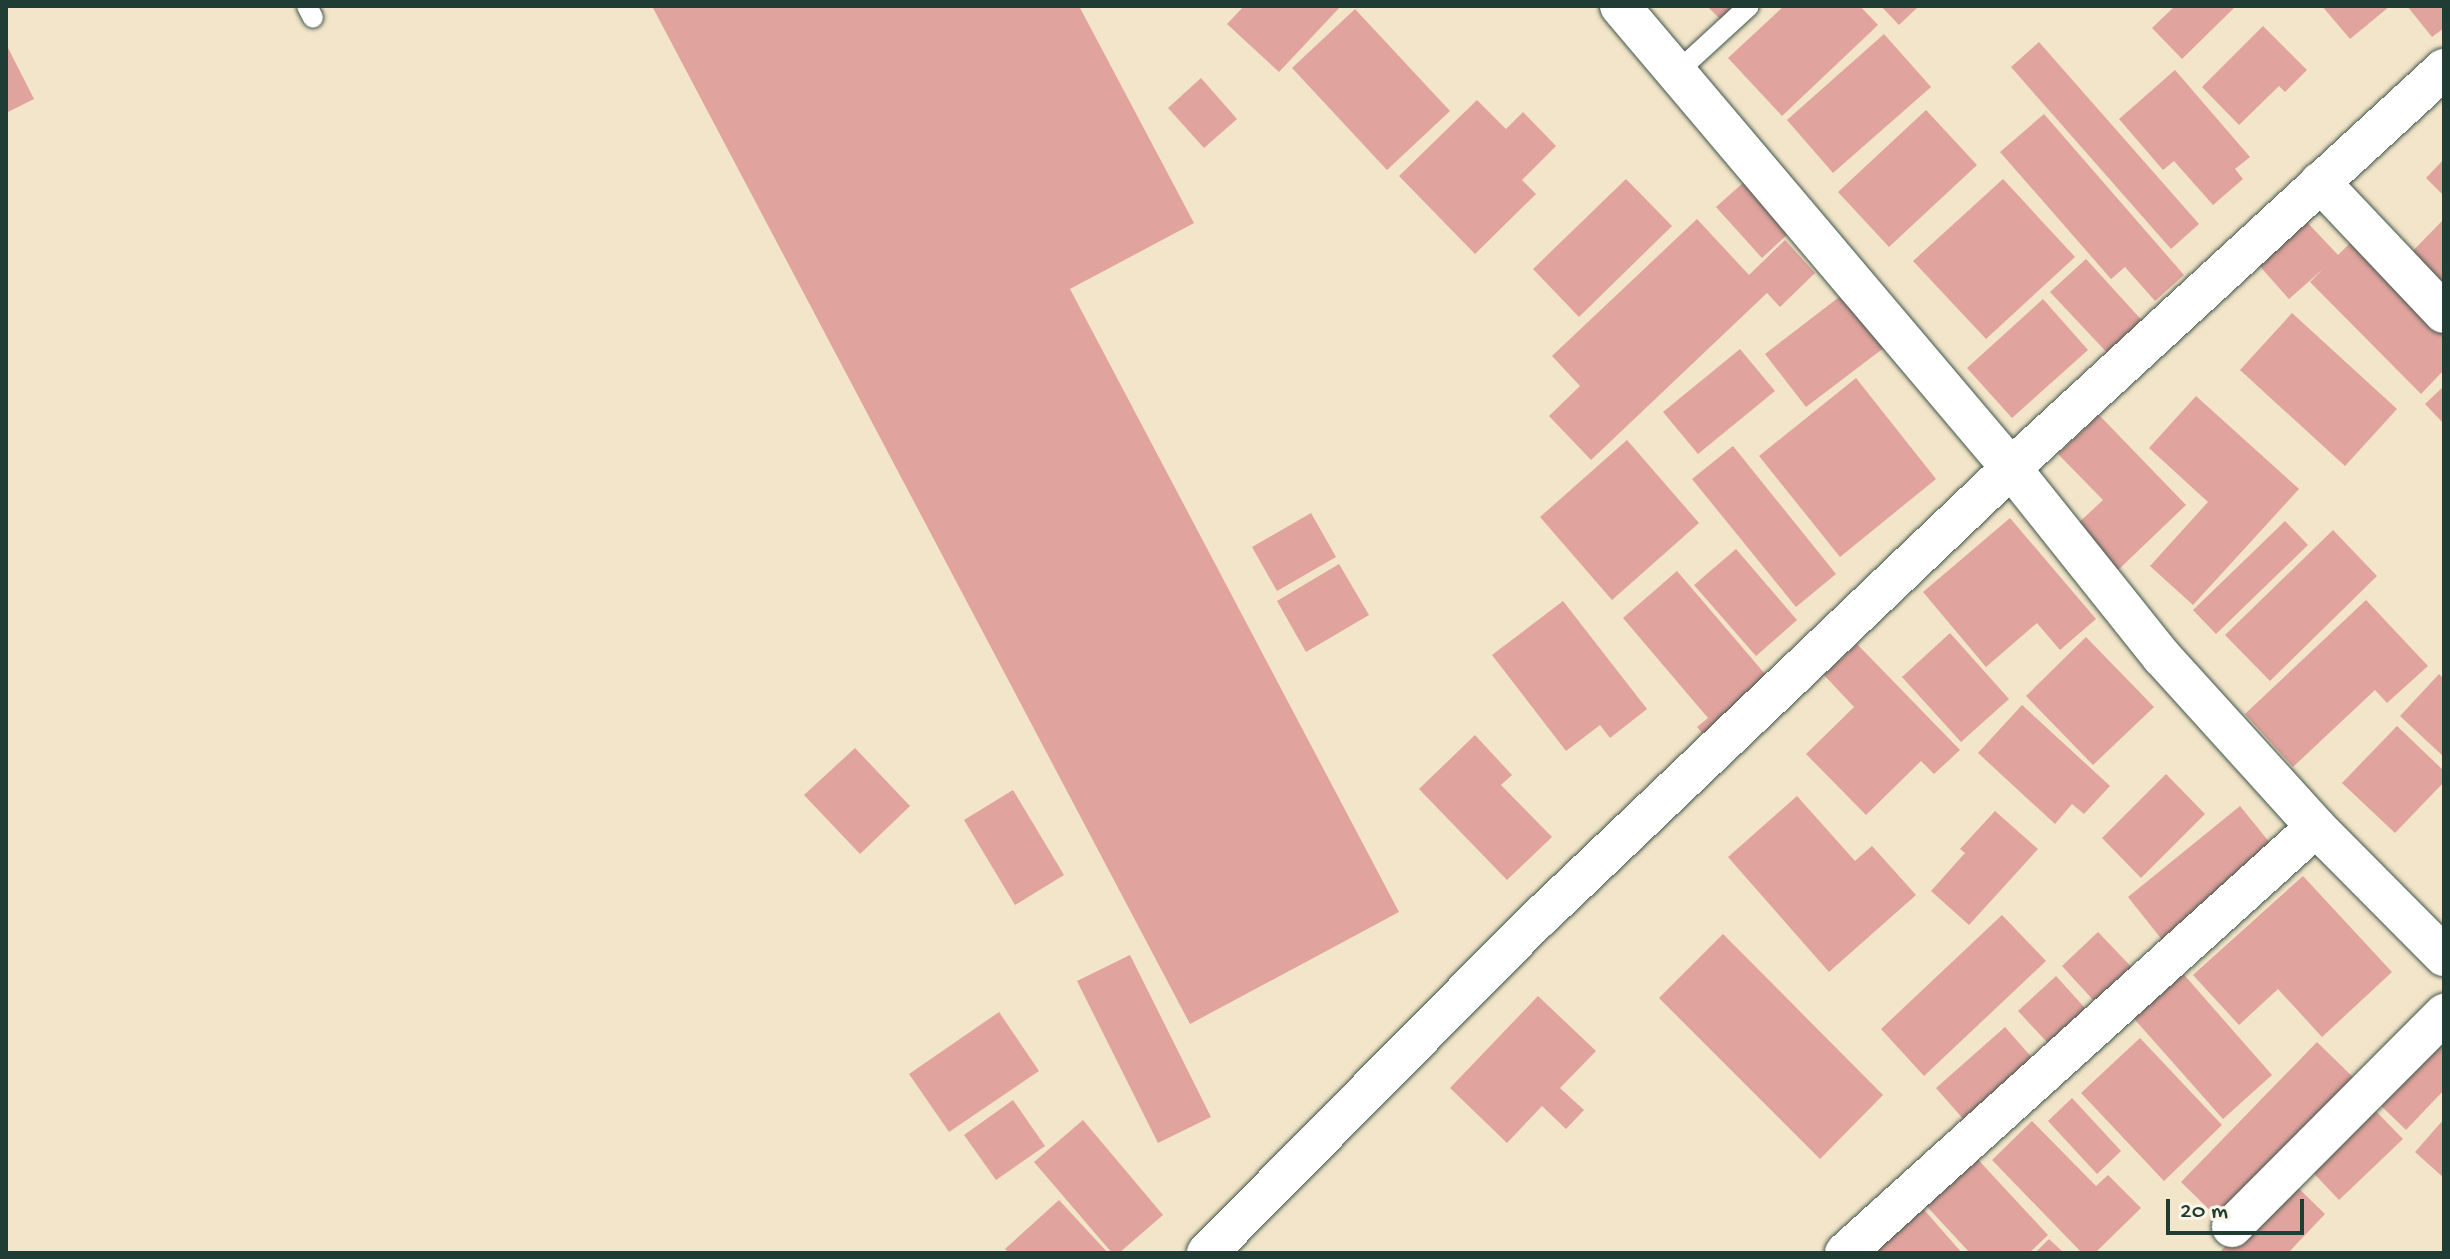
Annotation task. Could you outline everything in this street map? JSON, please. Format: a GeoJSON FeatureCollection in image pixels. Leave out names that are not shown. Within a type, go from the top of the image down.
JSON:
{"type":"FeatureCollection","features":[{"type":"Feature","properties":{"kind":"street"},"geometry":{"type":"LineString","coordinates":[[1620,6],[2011,468],[2162,657],[2316,827],[2444,956]]}},
{"type":"Feature","properties":{"kind":"street"},"geometry":{"type":"LineString","coordinates":[[1207,1253],[1540,917],[2011,468],[2444,69]]}},
{"type":"Feature","properties":{"kind":"street"},"geometry":{"type":"LineString","coordinates":[[2320,182],[2444,313]]}},
{"type":"Feature","properties":{"kind":"street"},"geometry":{"type":"LineString","coordinates":[[1845,1253],[2316,827]]}},
{"type":"Feature","properties":{"kind":"street"},"geometry":{"type":"LineString","coordinates":[[2232,1227],[2444,1014]]}},
{"type":"Feature","properties":{"kind":"lane"},"geometry":{"type":"LineString","coordinates":[[1675,74],[1749,6]]}},
{"type":"Feature","properties":{"kind":"building"},"geometry":{"type":"Polygon","coordinates":[[[652,6],[1079,6],[1194,223],[1070,289],[1399,912],[1190,1024],[652,6]]]}},
{"type":"Feature","properties":{"kind":"building"},"geometry":{"type":"Polygon","coordinates":[[[1244,6],[1341,6],[1279,72],[1227,24],[1244,6]]]}},
{"type":"Feature","properties":{"kind":"building"},"geometry":{"type":"Polygon","coordinates":[[[1707,6],[1738,6],[1722,21],[1707,6]]]}},
{"type":"Feature","properties":{"kind":"building"},"geometry":{"type":"Polygon","coordinates":[[[1784,6],[1860,6],[1878,25],[1782,116],[1728,58],[1784,6]]]}},
{"type":"Feature","properties":{"kind":"building"},"geometry":{"type":"Polygon","coordinates":[[[1881,6],[1919,6],[1899,25],[1881,6]]]}},
{"type":"Feature","properties":{"kind":"building"},"geometry":{"type":"Polygon","coordinates":[[[2175,6],[2236,6],[2182,59],[2152,28],[2175,6]]]}},
{"type":"Feature","properties":{"kind":"building"},"geometry":{"type":"Polygon","coordinates":[[[2322,6],[2390,6],[2350,39],[2322,6]]]}},
{"type":"Feature","properties":{"kind":"building"},"geometry":{"type":"Polygon","coordinates":[[[2407,6],[2444,6],[2444,28],[2432,37],[2407,6]]]}},
{"type":"Feature","properties":{"kind":"building"},"geometry":{"type":"Polygon","coordinates":[[[1355,9],[1450,111],[1387,170],[1292,68],[1355,9]]]}},
{"type":"Feature","properties":{"kind":"building"},"geometry":{"type":"Polygon","coordinates":[[[2263,26],[2307,70],[2285,92],[2279,86],[2239,125],[2202,87],[2263,26]]]}},
{"type":"Feature","properties":{"kind":"building"},"geometry":{"type":"Polygon","coordinates":[[[1884,34],[1931,87],[1833,173],[1787,120],[1884,34]]]}},
{"type":"Feature","properties":{"kind":"building"},"geometry":{"type":"Polygon","coordinates":[[[2039,42],[2199,224],[2171,249],[2011,67],[2039,42]]]}},
{"type":"Feature","properties":{"kind":"building"},"geometry":{"type":"Polygon","coordinates":[[[6,44],[34,99],[6,113],[6,44]]]}},
{"type":"Feature","properties":{"kind":"building"},"geometry":{"type":"Polygon","coordinates":[[[2175,70],[2250,157],[2235,169],[2243,179],[2213,205],[2174,161],[2163,170],[2119,119],[2175,70]]]}},
{"type":"Feature","properties":{"kind":"building"},"geometry":{"type":"Polygon","coordinates":[[[1201,78],[1237,119],[1204,148],[1168,108],[1201,78]]]}},
{"type":"Feature","properties":{"kind":"building"},"geometry":{"type":"Polygon","coordinates":[[[1477,100],[1506,129],[1523,112],[1556,146],[1522,180],[1536,194],[1475,254],[1399,176],[1477,100]]]}},
{"type":"Feature","properties":{"kind":"building"},"geometry":{"type":"Polygon","coordinates":[[[1926,110],[1977,165],[1889,247],[1838,192],[1926,110]]]}},
{"type":"Feature","properties":{"kind":"building"},"geometry":{"type":"Polygon","coordinates":[[[2044,114],[2184,275],[2155,301],[2125,267],[2111,279],[2000,152],[2044,114]]]}},
{"type":"Feature","properties":{"kind":"building"},"geometry":{"type":"Polygon","coordinates":[[[2444,159],[2444,196],[2426,178],[2444,159]]]}},
{"type":"Feature","properties":{"kind":"building"},"geometry":{"type":"Polygon","coordinates":[[[1626,179],[1672,226],[1579,317],[1533,269],[1626,179]]]}},
{"type":"Feature","properties":{"kind":"building"},"geometry":{"type":"Polygon","coordinates":[[[2003,179],[2075,257],[1986,339],[1913,261],[2003,179]]]}},
{"type":"Feature","properties":{"kind":"building"},"geometry":{"type":"Polygon","coordinates":[[[1744,182],[1790,232],[1762,258],[1716,207],[1744,182]]]}},
{"type":"Feature","properties":{"kind":"building"},"geometry":{"type":"Polygon","coordinates":[[[1697,219],[1749,275],[1785,240],[1815,273],[1780,307],[1767,293],[1591,460],[1549,416],[1580,386],[1552,356],[1697,219]]]}},
{"type":"Feature","properties":{"kind":"building"},"geometry":{"type":"Polygon","coordinates":[[[2444,219],[2444,304],[2401,263],[2444,219]]]}},
{"type":"Feature","properties":{"kind":"building"},"geometry":{"type":"Polygon","coordinates":[[[2305,220],[2338,255],[2353,240],[2444,331],[2444,370],[2421,394],[2310,282],[2323,269],[2289,299],[2257,263],[2305,220]]]}},
{"type":"Feature","properties":{"kind":"building"},"geometry":{"type":"Polygon","coordinates":[[[2086,259],[2147,326],[2112,358],[2050,292],[2086,259]]]}},
{"type":"Feature","properties":{"kind":"building"},"geometry":{"type":"Polygon","coordinates":[[[1847,291],[1889,344],[1806,407],[1765,354],[1847,291]]]}},
{"type":"Feature","properties":{"kind":"building"},"geometry":{"type":"Polygon","coordinates":[[[2043,299],[2088,350],[2012,418],[1967,368],[2043,299]]]}},
{"type":"Feature","properties":{"kind":"building"},"geometry":{"type":"Polygon","coordinates":[[[2292,313],[2397,409],[2345,466],[2240,370],[2292,313]]]}},
{"type":"Feature","properties":{"kind":"building"},"geometry":{"type":"Polygon","coordinates":[[[1740,349],[1775,391],[1698,454],[1663,412],[1740,349]]]}},
{"type":"Feature","properties":{"kind":"building"},"geometry":{"type":"Polygon","coordinates":[[[1856,378],[1936,479],[1840,557],[1759,456],[1856,378]]]}},
{"type":"Feature","properties":{"kind":"building"},"geometry":{"type":"Polygon","coordinates":[[[2444,386],[2444,424],[2425,404],[2444,386]]]}},
{"type":"Feature","properties":{"kind":"building"},"geometry":{"type":"Polygon","coordinates":[[[2196,396],[2299,489],[2193,605],[2150,566],[2208,502],[2149,448],[2196,396]]]}},
{"type":"Feature","properties":{"kind":"building"},"geometry":{"type":"Polygon","coordinates":[[[2099,415],[2186,505],[2116,572],[2073,528],[2103,500],[2058,454],[2099,415]]]}},
{"type":"Feature","properties":{"kind":"building"},"geometry":{"type":"Polygon","coordinates":[[[1627,440],[1699,523],[1612,600],[1540,517],[1627,440]]]}},
{"type":"Feature","properties":{"kind":"building"},"geometry":{"type":"Polygon","coordinates":[[[1733,446],[1836,574],[1796,607],[1692,479],[1733,446]]]}},
{"type":"Feature","properties":{"kind":"building"},"geometry":{"type":"Polygon","coordinates":[[[1311,513],[1336,557],[1277,591],[1252,547],[1311,513]]]}},
{"type":"Feature","properties":{"kind":"building"},"geometry":{"type":"Polygon","coordinates":[[[2010,518],[2096,619],[2060,650],[2037,623],[1986,667],[1923,592],[2010,518]]]}},
{"type":"Feature","properties":{"kind":"building"},"geometry":{"type":"Polygon","coordinates":[[[2285,521],[2308,545],[2216,634],[2193,610],[2285,521]]]}},
{"type":"Feature","properties":{"kind":"building"},"geometry":{"type":"Polygon","coordinates":[[[2333,530],[2377,576],[2270,681],[2225,635],[2333,530]]]}},
{"type":"Feature","properties":{"kind":"building"},"geometry":{"type":"Polygon","coordinates":[[[1736,549],[1797,620],[1756,656],[1694,585],[1736,549]]]}},
{"type":"Feature","properties":{"kind":"building"},"geometry":{"type":"Polygon","coordinates":[[[1339,564],[1369,615],[1306,652],[1277,601],[1339,564]]]}},
{"type":"Feature","properties":{"kind":"building"},"geometry":{"type":"Polygon","coordinates":[[[1677,571],[1777,688],[1712,744],[1697,727],[1708,718],[1623,618],[1677,571]]]}},
{"type":"Feature","properties":{"kind":"building"},"geometry":{"type":"Polygon","coordinates":[[[2366,600],[2428,666],[2387,703],[2375,690],[2293,767],[2245,714],[2366,600]]]}},
{"type":"Feature","properties":{"kind":"building"},"geometry":{"type":"Polygon","coordinates":[[[1563,601],[1647,709],[1610,738],[1600,725],[1566,751],[1492,655],[1563,601]]]}},
{"type":"Feature","properties":{"kind":"building"},"geometry":{"type":"Polygon","coordinates":[[[1950,633],[2009,699],[1961,742],[1902,677],[1950,633]]]}},
{"type":"Feature","properties":{"kind":"building"},"geometry":{"type":"Polygon","coordinates":[[[2086,637],[2154,707],[2093,765],[2026,696],[2086,637]]]}},
{"type":"Feature","properties":{"kind":"building"},"geometry":{"type":"Polygon","coordinates":[[[1857,644],[1960,750],[1934,774],[1921,761],[1866,815],[1806,754],[1854,707],[1824,675],[1857,644]]]}},
{"type":"Feature","properties":{"kind":"building"},"geometry":{"type":"Polygon","coordinates":[[[2439,674],[2444,679],[2444,757],[2400,716],[2439,674]]]}},
{"type":"Feature","properties":{"kind":"building"},"geometry":{"type":"Polygon","coordinates":[[[2022,705],[2110,786],[2084,814],[2072,804],[2055,824],[1978,753],[2022,705]]]}},
{"type":"Feature","properties":{"kind":"building"},"geometry":{"type":"Polygon","coordinates":[[[2397,726],[2444,771],[2444,782],[2395,833],[2342,783],[2397,726]]]}},
{"type":"Feature","properties":{"kind":"building"},"geometry":{"type":"Polygon","coordinates":[[[1475,735],[1512,775],[1501,785],[1552,837],[1507,880],[1419,789],[1475,735]]]}},
{"type":"Feature","properties":{"kind":"building"},"geometry":{"type":"Polygon","coordinates":[[[855,748],[910,806],[860,854],[804,795],[855,748]]]}},
{"type":"Feature","properties":{"kind":"building"},"geometry":{"type":"Polygon","coordinates":[[[2166,774],[2205,814],[2141,878],[2102,838],[2166,774]]]}},
{"type":"Feature","properties":{"kind":"building"},"geometry":{"type":"Polygon","coordinates":[[[1013,790],[1064,875],[1015,905],[964,820],[1013,790]]]}},
{"type":"Feature","properties":{"kind":"building"},"geometry":{"type":"Polygon","coordinates":[[[1797,796],[1855,861],[1872,846],[1916,895],[1829,972],[1728,857],[1797,796]]]}},
{"type":"Feature","properties":{"kind":"building"},"geometry":{"type":"Polygon","coordinates":[[[2240,806],[2279,854],[2167,946],[2128,897],[2240,806]]]}},
{"type":"Feature","properties":{"kind":"building"},"geometry":{"type":"Polygon","coordinates":[[[1995,811],[2038,849],[1969,925],[1931,891],[1965,853],[1960,849],[1995,811]]]}},
{"type":"Feature","properties":{"kind":"building"},"geometry":{"type":"Polygon","coordinates":[[[2303,876],[2392,972],[2322,1037],[2278,989],[2239,1025],[2193,975],[2303,876]]]}},
{"type":"Feature","properties":{"kind":"building"},"geometry":{"type":"Polygon","coordinates":[[[2002,915],[2046,961],[1924,1076],[1881,1029],[2002,915]]]}},
{"type":"Feature","properties":{"kind":"building"},"geometry":{"type":"Polygon","coordinates":[[[2098,932],[2141,977],[2104,1012],[2062,966],[2098,932]]]}},
{"type":"Feature","properties":{"kind":"building"},"geometry":{"type":"Polygon","coordinates":[[[1723,934],[1883,1095],[1820,1159],[1659,998],[1723,934]]]}},
{"type":"Feature","properties":{"kind":"building"},"geometry":{"type":"Polygon","coordinates":[[[1130,955],[1211,1117],[1158,1143],[1077,981],[1130,955]]]}},
{"type":"Feature","properties":{"kind":"building"},"geometry":{"type":"Polygon","coordinates":[[[2179,969],[2272,1075],[2223,1119],[2129,1013],[2179,969]]]}},
{"type":"Feature","properties":{"kind":"building"},"geometry":{"type":"Polygon","coordinates":[[[2056,976],[2093,1017],[2056,1052],[2018,1011],[2056,976]]]}},
{"type":"Feature","properties":{"kind":"building"},"geometry":{"type":"Polygon","coordinates":[[[1538,996],[1596,1051],[1560,1088],[1584,1110],[1566,1129],[1542,1106],[1507,1143],[1450,1088],[1538,996]]]}},
{"type":"Feature","properties":{"kind":"building"},"geometry":{"type":"Polygon","coordinates":[[[999,1012],[1039,1071],[949,1132],[909,1074],[999,1012]]]}},
{"type":"Feature","properties":{"kind":"building"},"geometry":{"type":"Polygon","coordinates":[[[2005,1027],[2041,1068],[1972,1129],[1936,1088],[2005,1027]]]}},
{"type":"Feature","properties":{"kind":"building"},"geometry":{"type":"Polygon","coordinates":[[[2140,1038],[2222,1125],[2164,1181],[2081,1093],[2140,1038]]]}},
{"type":"Feature","properties":{"kind":"building"},"geometry":{"type":"Polygon","coordinates":[[[2444,1039],[2444,1090],[2406,1130],[2372,1097],[2444,1039]]]}},
{"type":"Feature","properties":{"kind":"building"},"geometry":{"type":"Polygon","coordinates":[[[2317,1042],[2362,1086],[2226,1226],[2181,1182],[2317,1042]]]}},
{"type":"Feature","properties":{"kind":"building"},"geometry":{"type":"Polygon","coordinates":[[[2072,1098],[2121,1151],[2097,1174],[2048,1121],[2072,1098]]]}},
{"type":"Feature","properties":{"kind":"building"},"geometry":{"type":"Polygon","coordinates":[[[1013,1100],[1045,1146],[996,1180],[964,1135],[1013,1100]]]}},
{"type":"Feature","properties":{"kind":"building"},"geometry":{"type":"Polygon","coordinates":[[[2366,1101],[2403,1139],[2339,1200],[2302,1161],[2366,1101]]]}},
{"type":"Feature","properties":{"kind":"building"},"geometry":{"type":"Polygon","coordinates":[[[2444,1119],[2444,1178],[2415,1152],[2444,1119]]]}},
{"type":"Feature","properties":{"kind":"building"},"geometry":{"type":"Polygon","coordinates":[[[1083,1120],[1163,1215],[1119,1253],[1112,1253],[1034,1162],[1083,1120]]]}},
{"type":"Feature","properties":{"kind":"building"},"geometry":{"type":"Polygon","coordinates":[[[2032,1121],[2096,1186],[2108,1175],[2141,1208],[2095,1253],[2082,1253],[1992,1160],[2032,1121]]]}},
{"type":"Feature","properties":{"kind":"building"},"geometry":{"type":"Polygon","coordinates":[[[1971,1152],[2048,1235],[2029,1253],[1970,1253],[1920,1199],[1971,1152]]]}},
{"type":"Feature","properties":{"kind":"building"},"geometry":{"type":"Polygon","coordinates":[[[2289,1179],[2325,1214],[2288,1253],[2219,1253],[2289,1179]]]}},
{"type":"Feature","properties":{"kind":"building"},"geometry":{"type":"Polygon","coordinates":[[[1059,1200],[1108,1253],[1009,1253],[1005,1249],[1059,1200]]]}},
{"type":"Feature","properties":{"kind":"building"},"geometry":{"type":"Polygon","coordinates":[[[1919,1204],[1962,1253],[1876,1253],[1870,1247],[1919,1204]]]}},
{"type":"Feature","properties":{"kind":"building"},"geometry":{"type":"Polygon","coordinates":[[[2049,1239],[2064,1253],[2035,1253],[2049,1239]]]}}]}
